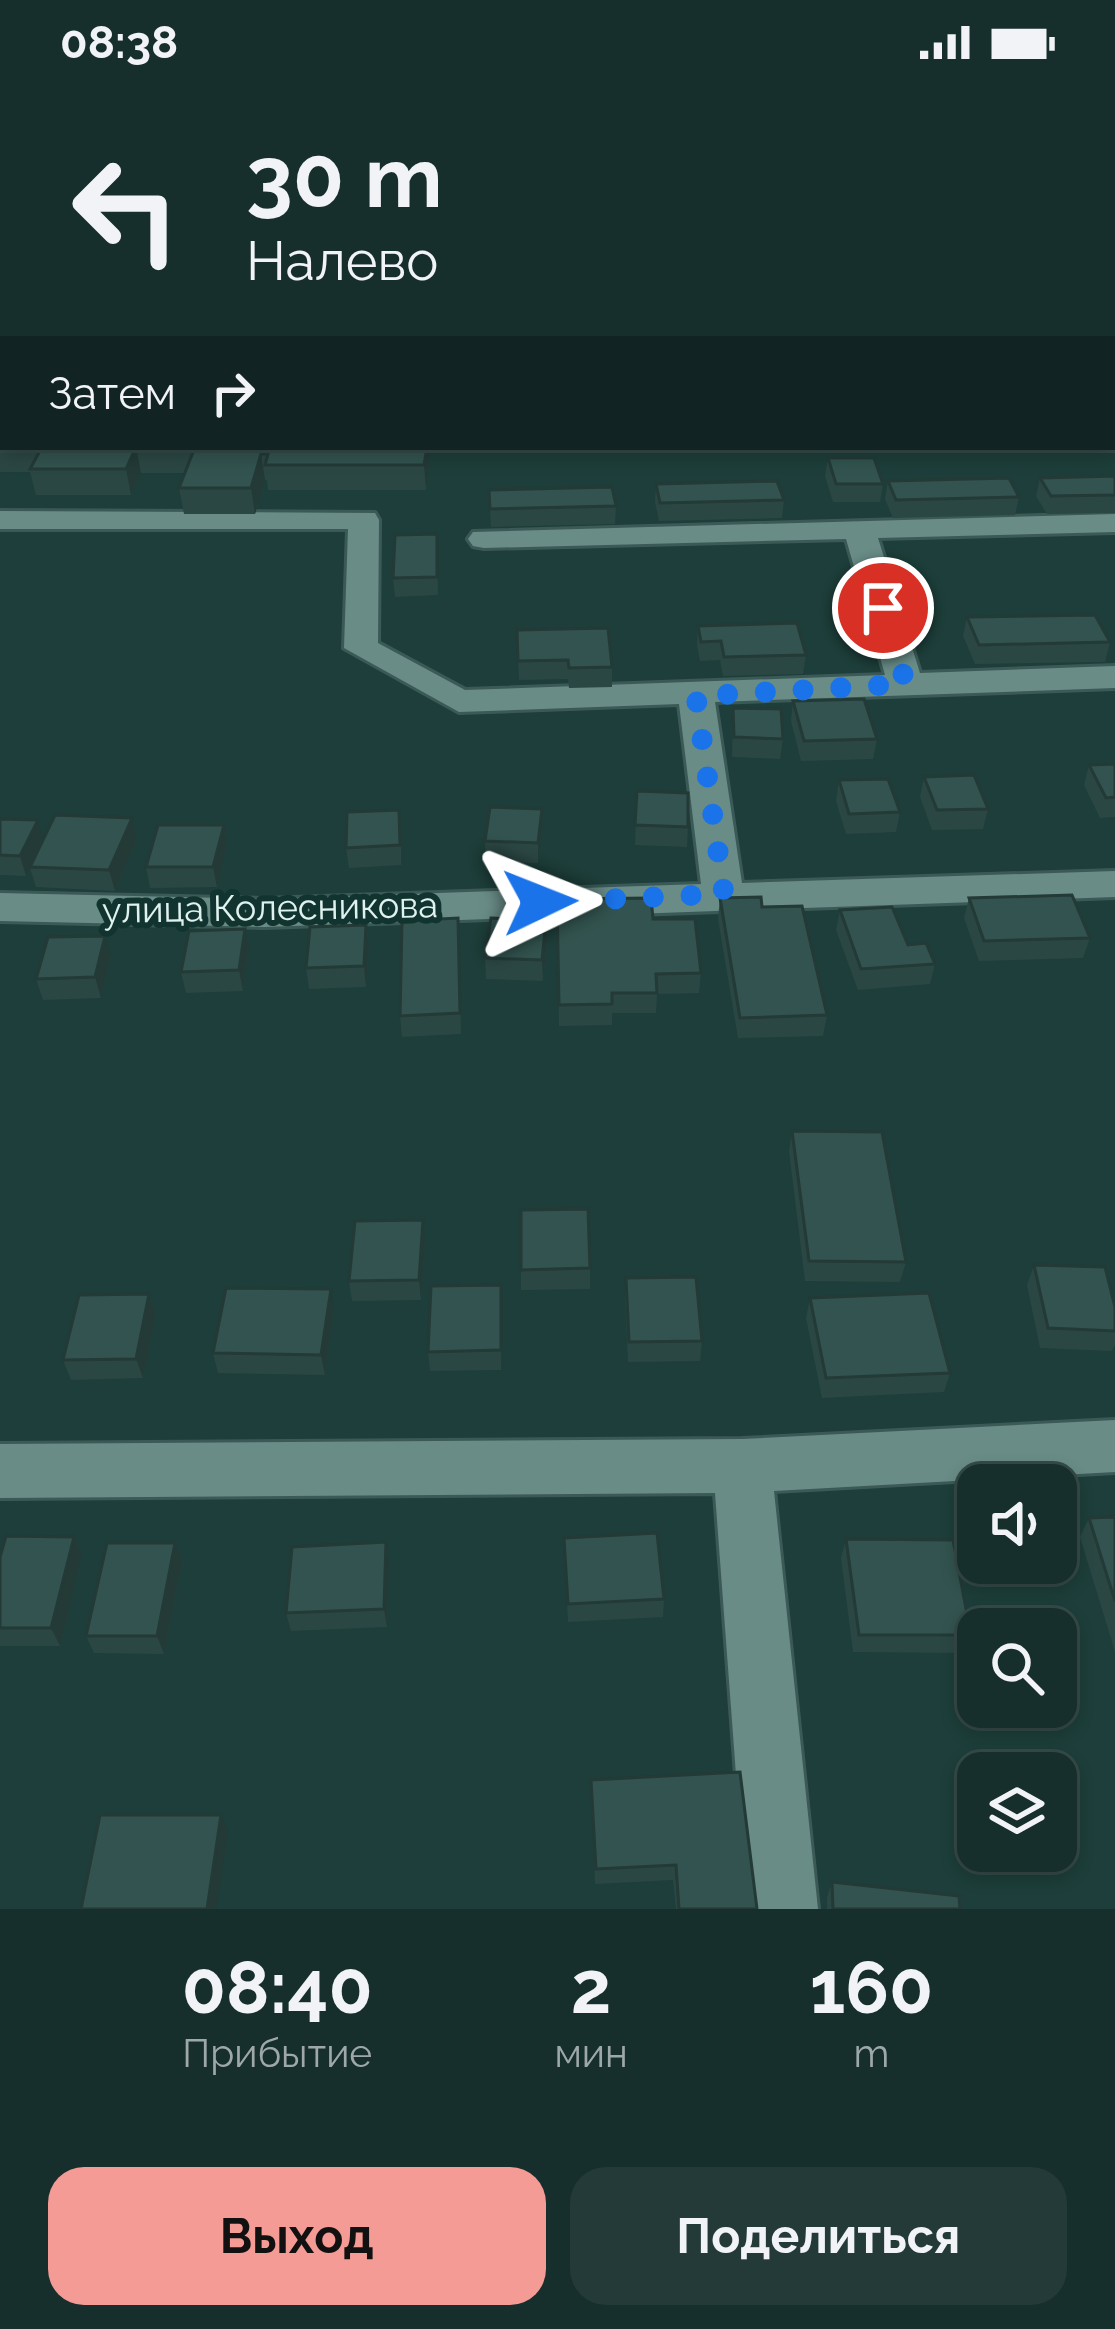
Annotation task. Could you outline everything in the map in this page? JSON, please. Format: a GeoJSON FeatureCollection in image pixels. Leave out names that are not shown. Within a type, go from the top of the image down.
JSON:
{"type":"FeatureCollection","features":[{"type":"Feature","properties":{"kind":"street"},"geometry":{"type":"LineString","coordinates":[[0,520],[364,520],[361,648],[459,701],[696,696],[1115,677]]}},
{"type":"Feature","properties":{"kind":"street"},"geometry":{"type":"LineString","coordinates":[[484,538],[1115,523]]}},
{"type":"Feature","properties":{"kind":"street"},"geometry":{"type":"LineString","coordinates":[[860,532],[906,684]]}},
{"type":"Feature","properties":{"kind":"street"},"geometry":{"type":"LineString","coordinates":[[696,696],[724,894]]}},
{"type":"Feature","properties":{"kind":"street","name":"улица Колесникова"},"geometry":{"type":"LineString","coordinates":[[0,907],[264,913],[1115,884]]}},
{"type":"Feature","properties":{"kind":"street"},"geometry":{"type":"LineString","coordinates":[[0,1471],[742,1466],[1115,1446]]}},
{"type":"Feature","properties":{"kind":"street"},"geometry":{"type":"LineString","coordinates":[[742,1466],[782,1909]]}},
{"type":"Feature","properties":{"kind":"building"},"geometry":{"type":"Polygon","coordinates":[[[40,450],[135,450],[126,469],[30,469],[40,450]]]}},
{"type":"Feature","properties":{"kind":"building"},"geometry":{"type":"Polygon","coordinates":[[[194,450],[426,450],[424,465],[265,465],[268,454],[261,454],[251,488],[179,488],[194,450]]]}},
{"type":"Feature","properties":{"kind":"building"},"geometry":{"type":"Polygon","coordinates":[[[828,458],[874,458],[883,484],[836,484],[828,458]]]}},
{"type":"Feature","properties":{"kind":"building"},"geometry":{"type":"Polygon","coordinates":[[[1115,476],[1115,495],[1051,496],[1040,478],[1115,476]]]}},
{"type":"Feature","properties":{"kind":"building"},"geometry":{"type":"Polygon","coordinates":[[[1009,478],[1019,497],[896,500],[888,481],[1009,478]]]}},
{"type":"Feature","properties":{"kind":"building"},"geometry":{"type":"Polygon","coordinates":[[[777,481],[784,500],[660,503],[656,484],[777,481]]]}},
{"type":"Feature","properties":{"kind":"building"},"geometry":{"type":"Polygon","coordinates":[[[612,487],[616,506],[490,509],[489,490],[612,487]]]}},
{"type":"Feature","properties":{"kind":"building"},"geometry":{"type":"Polygon","coordinates":[[[437,534],[437,577],[393,578],[395,535],[437,534]]]}},
{"type":"Feature","properties":{"kind":"building"},"geometry":{"type":"Polygon","coordinates":[[[1095,615],[1110,642],[979,645],[967,617],[1095,615]]]}},
{"type":"Feature","properties":{"kind":"building"},"geometry":{"type":"Polygon","coordinates":[[[797,623],[806,655],[724,657],[721,641],[701,642],[698,626],[797,623]]]}},
{"type":"Feature","properties":{"kind":"building"},"geometry":{"type":"Polygon","coordinates":[[[608,628],[612,667],[569,668],[568,660],[518,661],[517,630],[608,628]]]}},
{"type":"Feature","properties":{"kind":"building"},"geometry":{"type":"Polygon","coordinates":[[[864,699],[877,739],[804,741],[793,701],[864,699]]]}},
{"type":"Feature","properties":{"kind":"building"},"geometry":{"type":"Polygon","coordinates":[[[733,708],[781,709],[783,739],[734,737],[733,708]]]}},
{"type":"Feature","properties":{"kind":"building"},"geometry":{"type":"Polygon","coordinates":[[[1115,764],[1115,797],[1106,798],[1089,765],[1115,764]]]}},
{"type":"Feature","properties":{"kind":"building"},"geometry":{"type":"Polygon","coordinates":[[[974,775],[988,809],[937,810],[924,777],[974,775]]]}},
{"type":"Feature","properties":{"kind":"building"},"geometry":{"type":"Polygon","coordinates":[[[888,779],[900,812],[849,814],[839,780],[888,779]]]}},
{"type":"Feature","properties":{"kind":"building"},"geometry":{"type":"Polygon","coordinates":[[[637,791],[688,793],[688,827],[635,825],[637,791]]]}},
{"type":"Feature","properties":{"kind":"building"},"geometry":{"type":"Polygon","coordinates":[[[490,807],[542,809],[538,843],[485,841],[490,807]]]}},
{"type":"Feature","properties":{"kind":"building"},"geometry":{"type":"Polygon","coordinates":[[[399,810],[400,845],[346,848],[347,812],[399,810]]]}},
{"type":"Feature","properties":{"kind":"building"},"geometry":{"type":"Polygon","coordinates":[[[55,815],[132,818],[109,870],[30,867],[55,815]]]}},
{"type":"Feature","properties":{"kind":"building"},"geometry":{"type":"Polygon","coordinates":[[[0,819],[38,820],[20,856],[0,855],[0,819]]]}},
{"type":"Feature","properties":{"kind":"building"},"geometry":{"type":"Polygon","coordinates":[[[158,825],[224,825],[213,867],[146,867],[158,825]]]}},
{"type":"Feature","properties":{"kind":"building"},"geometry":{"type":"Polygon","coordinates":[[[1072,895],[1090,938],[984,941],[969,898],[1072,895]]]}},
{"type":"Feature","properties":{"kind":"building"},"geometry":{"type":"Polygon","coordinates":[[[761,897],[762,907],[802,906],[827,1015],[740,1018],[720,898],[761,897]]]}},
{"type":"Feature","properties":{"kind":"building"},"geometry":{"type":"Polygon","coordinates":[[[651,898],[653,919],[695,919],[701,973],[656,974],[657,993],[612,993],[612,1004],[559,1005],[557,899],[651,898]]]}},
{"type":"Feature","properties":{"kind":"building"},"geometry":{"type":"Polygon","coordinates":[[[892,907],[908,945],[926,943],[935,964],[861,969],[840,910],[892,907]]]}},
{"type":"Feature","properties":{"kind":"building"},"geometry":{"type":"Polygon","coordinates":[[[458,918],[460,1013],[400,1016],[402,921],[458,918]]]}},
{"type":"Feature","properties":{"kind":"building"},"geometry":{"type":"Polygon","coordinates":[[[491,918],[546,920],[542,960],[485,958],[491,918]]]}},
{"type":"Feature","properties":{"kind":"building"},"geometry":{"type":"Polygon","coordinates":[[[366,925],[364,966],[306,968],[310,927],[366,925]]]}},
{"type":"Feature","properties":{"kind":"building"},"geometry":{"type":"Polygon","coordinates":[[[245,929],[239,970],[181,972],[189,931],[245,929]]]}},
{"type":"Feature","properties":{"kind":"building"},"geometry":{"type":"Polygon","coordinates":[[[105,936],[95,977],[36,979],[48,937],[105,936]]]}},
{"type":"Feature","properties":{"kind":"building"},"geometry":{"type":"Polygon","coordinates":[[[792,1131],[882,1132],[906,1262],[809,1261],[792,1131]]]}},
{"type":"Feature","properties":{"kind":"building"},"geometry":{"type":"Polygon","coordinates":[[[588,1209],[590,1268],[521,1270],[521,1210],[588,1209]]]}},
{"type":"Feature","properties":{"kind":"building"},"geometry":{"type":"Polygon","coordinates":[[[423,1220],[419,1280],[349,1281],[355,1221],[423,1220]]]}},
{"type":"Feature","properties":{"kind":"building"},"geometry":{"type":"Polygon","coordinates":[[[1034,1265],[1105,1267],[1115,1307],[1115,1331],[1048,1328],[1034,1265]]]}},
{"type":"Feature","properties":{"kind":"building"},"geometry":{"type":"Polygon","coordinates":[[[696,1277],[702,1341],[629,1342],[626,1278],[696,1277]]]}},
{"type":"Feature","properties":{"kind":"building"},"geometry":{"type":"Polygon","coordinates":[[[501,1285],[501,1350],[428,1352],[431,1286],[501,1285]]]}},
{"type":"Feature","properties":{"kind":"building"},"geometry":{"type":"Polygon","coordinates":[[[226,1288],[331,1289],[321,1355],[213,1353],[226,1288]]]}},
{"type":"Feature","properties":{"kind":"building"},"geometry":{"type":"Polygon","coordinates":[[[929,1293],[950,1373],[826,1378],[810,1298],[929,1293]]]}},
{"type":"Feature","properties":{"kind":"building"},"geometry":{"type":"Polygon","coordinates":[[[149,1294],[136,1359],[63,1360],[79,1295],[149,1294]]]}},
{"type":"Feature","properties":{"kind":"building"},"geometry":{"type":"Polygon","coordinates":[[[1115,1517],[1115,1601],[1089,1518],[1115,1517]]]}},
{"type":"Feature","properties":{"kind":"building"},"geometry":{"type":"Polygon","coordinates":[[[657,1533],[664,1599],[568,1604],[564,1538],[657,1533]]]}},
{"type":"Feature","properties":{"kind":"building"},"geometry":{"type":"Polygon","coordinates":[[[6,1536],[74,1537],[51,1628],[0,1628],[0,1557],[6,1536]]]}},
{"type":"Feature","properties":{"kind":"building"},"geometry":{"type":"Polygon","coordinates":[[[846,1539],[953,1540],[957,1584],[961,1584],[966,1608],[957,1608],[957,1635],[859,1635],[846,1539]]]}},
{"type":"Feature","properties":{"kind":"building"},"geometry":{"type":"Polygon","coordinates":[[[386,1542],[384,1609],[286,1613],[292,1547],[386,1542]]]}},
{"type":"Feature","properties":{"kind":"building"},"geometry":{"type":"Polygon","coordinates":[[[107,1543],[175,1543],[157,1636],[86,1636],[107,1543]]]}},
{"type":"Feature","properties":{"kind":"building"},"geometry":{"type":"Polygon","coordinates":[[[740,1772],[757,1909],[679,1909],[676,1865],[596,1869],[591,1780],[740,1772]]]}},
{"type":"Feature","properties":{"kind":"building"},"geometry":{"type":"Polygon","coordinates":[[[100,1815],[221,1815],[207,1909],[81,1909],[100,1815]]]}},
{"type":"Feature","properties":{"kind":"building"},"geometry":{"type":"Polygon","coordinates":[[[832,1882],[959,1896],[960,1909],[833,1909],[832,1882]]]}},
{"type":"Feature","properties":{"kind":"route"},"geometry":{"type":"LineString","coordinates":[[540,902],[724,894],[696,696],[906,684],[883,608]]}}]}
